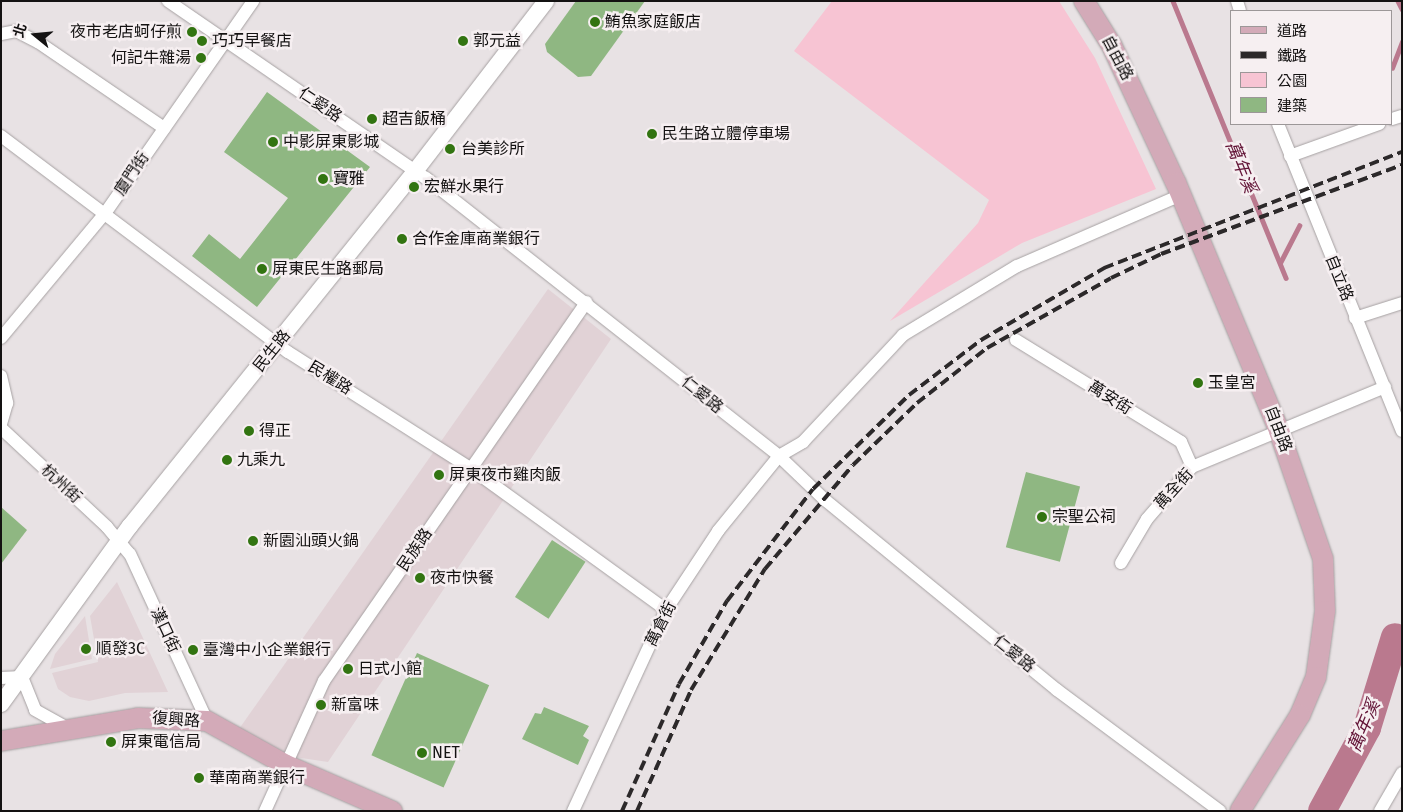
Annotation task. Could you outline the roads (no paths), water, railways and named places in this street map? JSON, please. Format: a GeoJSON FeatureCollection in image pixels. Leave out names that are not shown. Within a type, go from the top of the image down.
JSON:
{"type":"FeatureCollection","features":[{"type":"Feature","properties":{"kind":"main road","name":"自由路"},"geometry":{"type":"LineString","coordinates":[[1084,1],[1112,46],[1181,194],[1279,431],[1323,559],[1323,641],[1316,677],[1300,715],[1240,811]]}},
{"type":"Feature","properties":{"kind":"main road","name":"復興路"},"geometry":{"type":"LineString","coordinates":[[1,741],[67,728],[138,718],[207,721],[286,765],[392,811]]}},
{"type":"Feature","properties":{"kind":"street","name":"仁愛路"},"geometry":{"type":"LineString","coordinates":[[168,1],[416,170],[586,302],[779,456],[825,500],[1058,690],[1220,811]]}},
{"type":"Feature","properties":{"kind":"street","name":"廈門街"},"geometry":{"type":"LineString","coordinates":[[1,338],[106,212],[253,1]]}},
{"type":"Feature","properties":{"kind":"street","name":"民生路"},"geometry":{"type":"LineString","coordinates":[[1,704],[120,541],[416,170],[546,1]]}},
{"type":"Feature","properties":{"kind":"street"},"geometry":{"type":"LineString","coordinates":[[1,34],[16,31],[38,42],[164,128]]}},
{"type":"Feature","properties":{"kind":"street","name":"自立路"},"geometry":{"type":"LineString","coordinates":[[1278,125],[1402,431]]}},
{"type":"Feature","properties":{"kind":"street"},"geometry":{"type":"LineString","coordinates":[[1290,156],[1376,125]]}},
{"type":"Feature","properties":{"kind":"street","name":"民權路"},"geometry":{"type":"LineString","coordinates":[[1,136],[106,212],[278,344],[470,468],[666,610]]}},
{"type":"Feature","properties":{"kind":"street"},"geometry":{"type":"LineString","coordinates":[[779,456],[803,442],[903,335],[1017,266],[1181,194]]}},
{"type":"Feature","properties":{"kind":"street","name":"民族路"},"geometry":{"type":"LineString","coordinates":[[265,811],[324,681],[586,302]]}},
{"type":"Feature","properties":{"kind":"street"},"geometry":{"type":"LineString","coordinates":[[1355,318],[1402,303]]}},
{"type":"Feature","properties":{"kind":"street","name":"萬安街"},"geometry":{"type":"LineString","coordinates":[[1016,340],[1181,442],[1192,467]]}},
{"type":"Feature","properties":{"kind":"street"},"geometry":{"type":"LineString","coordinates":[[1,376],[7,403],[1,424]]}},
{"type":"Feature","properties":{"kind":"street","name":"萬全街"},"geometry":{"type":"LineString","coordinates":[[1121,563],[1147,519],[1192,467],[1385,387]]}},
{"type":"Feature","properties":{"kind":"street","name":"杭州街"},"geometry":{"type":"LineString","coordinates":[[1,428],[120,541]]}},
{"type":"Feature","properties":{"kind":"street","name":"萬倉街"},"geometry":{"type":"LineString","coordinates":[[574,811],[666,610],[718,531],[779,456]]}},
{"type":"Feature","properties":{"kind":"street","name":"漢口街"},"geometry":{"type":"LineString","coordinates":[[120,541],[130,554],[207,721]]}},
{"type":"Feature","properties":{"kind":"street"},"geometry":{"type":"LineString","coordinates":[[1,678],[22,677],[35,710],[67,728]]}},
{"type":"Feature","properties":{"kind":"street"},"geometry":{"type":"LineString","coordinates":[[1380,811],[1402,773]]}},
{"type":"Feature","properties":{"kind":"waterway","name":"萬年溪"},"geometry":{"type":"LineString","coordinates":[[1173,1],[1286,278]]}},
{"type":"Feature","properties":{"kind":"waterway"},"geometry":{"type":"LineString","coordinates":[[1398,1],[1402,9]]}},
{"type":"Feature","properties":{"kind":"waterway"},"geometry":{"type":"LineString","coordinates":[[1393,65],[1402,42]]}},
{"type":"Feature","properties":{"kind":"waterway"},"geometry":{"type":"LineString","coordinates":[[1280,263],[1299,226]]}},
{"type":"Feature","properties":{"kind":"waterway","name":"萬年溪"},"geometry":{"type":"LineString","coordinates":[[1322,811],[1367,728],[1395,637]]}},
{"type":"Feature","properties":{"kind":"railway"},"geometry":{"type":"LineString","coordinates":[[622,811],[679,684],[727,601],[813,489],[909,395],[981,340],[1104,268],[1402,152]]}},
{"type":"Feature","properties":{"kind":"railway"},"geometry":{"type":"LineString","coordinates":[[637,811],[691,690],[765,569],[853,465],[917,403],[987,348],[1111,278],[1161,254],[1402,165]]}},
{"type":"Feature","properties":{"kind":"place","name":"鮪魚家庭飯店"},"geometry":{"type":"Point","coordinates":[595,22]}},
{"type":"Feature","properties":{"kind":"place","name":"夜市老店蚵仔煎"},"geometry":{"type":"Point","coordinates":[192,32]}},
{"type":"Feature","properties":{"kind":"place","name":"巧巧早餐店"},"geometry":{"type":"Point","coordinates":[202,41]}},
{"type":"Feature","properties":{"kind":"place","name":"郭元益"},"geometry":{"type":"Point","coordinates":[463,41]}},
{"type":"Feature","properties":{"kind":"place","name":"何記牛雜湯"},"geometry":{"type":"Point","coordinates":[201,58]}},
{"type":"Feature","properties":{"kind":"place","name":"超吉飯桶"},"geometry":{"type":"Point","coordinates":[372,119]}},
{"type":"Feature","properties":{"kind":"place","name":"民生路立體停車場"},"geometry":{"type":"Point","coordinates":[652,134]}},
{"type":"Feature","properties":{"kind":"place","name":"中影屏東影城"},"geometry":{"type":"Point","coordinates":[273,142]}},
{"type":"Feature","properties":{"kind":"place","name":"台美診所"},"geometry":{"type":"Point","coordinates":[450,149]}},
{"type":"Feature","properties":{"kind":"place","name":"寶雅"},"geometry":{"type":"Point","coordinates":[323,179]}},
{"type":"Feature","properties":{"kind":"place","name":"宏鮮水果行"},"geometry":{"type":"Point","coordinates":[414,187]}},
{"type":"Feature","properties":{"kind":"place","name":"合作金庫商業銀行"},"geometry":{"type":"Point","coordinates":[402,239]}},
{"type":"Feature","properties":{"kind":"place","name":"屏東民生路郵局"},"geometry":{"type":"Point","coordinates":[262,269]}},
{"type":"Feature","properties":{"kind":"place","name":"玉皇宮"},"geometry":{"type":"Point","coordinates":[1198,383]}},
{"type":"Feature","properties":{"kind":"place","name":"得正"},"geometry":{"type":"Point","coordinates":[249,431]}},
{"type":"Feature","properties":{"kind":"place","name":"九乘九"},"geometry":{"type":"Point","coordinates":[227,460]}},
{"type":"Feature","properties":{"kind":"place","name":"屏東夜市雞肉飯"},"geometry":{"type":"Point","coordinates":[439,475]}},
{"type":"Feature","properties":{"kind":"place","name":"宗聖公祠"},"geometry":{"type":"Point","coordinates":[1042,517]}},
{"type":"Feature","properties":{"kind":"place","name":"新園汕頭火鍋"},"geometry":{"type":"Point","coordinates":[253,541]}},
{"type":"Feature","properties":{"kind":"place","name":"夜市快餐"},"geometry":{"type":"Point","coordinates":[420,578]}},
{"type":"Feature","properties":{"kind":"place","name":"順發3C"},"geometry":{"type":"Point","coordinates":[86,649]}},
{"type":"Feature","properties":{"kind":"place","name":"臺灣中小企業銀行"},"geometry":{"type":"Point","coordinates":[193,650]}},
{"type":"Feature","properties":{"kind":"place","name":"日式小館"},"geometry":{"type":"Point","coordinates":[348,669]}},
{"type":"Feature","properties":{"kind":"place","name":"新富味"},"geometry":{"type":"Point","coordinates":[321,705]}},
{"type":"Feature","properties":{"kind":"place","name":"屏東電信局"},"geometry":{"type":"Point","coordinates":[111,742]}},
{"type":"Feature","properties":{"kind":"place","name":"NET"},"geometry":{"type":"Point","coordinates":[422,753]}},
{"type":"Feature","properties":{"kind":"place","name":"華南商業銀行"},"geometry":{"type":"Point","coordinates":[199,778]}}]}
